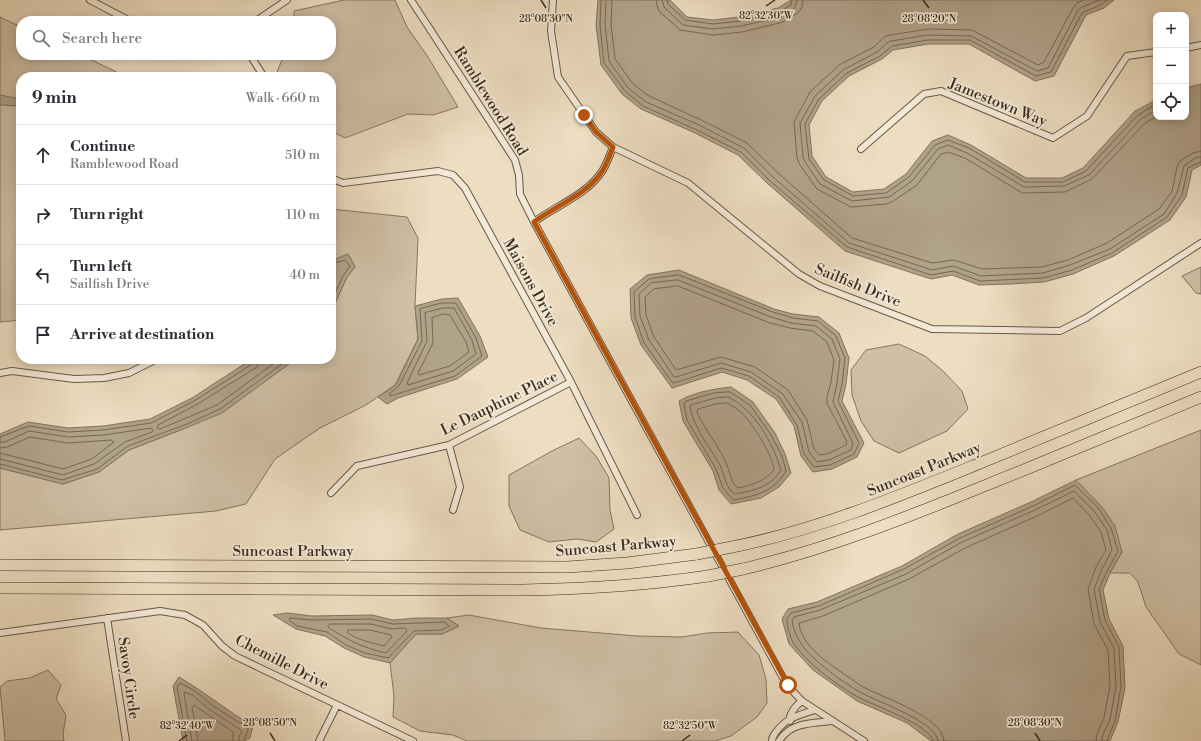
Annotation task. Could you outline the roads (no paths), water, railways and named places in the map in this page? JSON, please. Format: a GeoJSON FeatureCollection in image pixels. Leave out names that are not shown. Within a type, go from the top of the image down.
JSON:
{"type":"FeatureCollection","features":[{"type":"Feature","properties":{"kind":"highway","name":"Suncoast Parkway"},"geometry":{"type":"LineString","coordinates":[[0,565],[567,567],[627,563],[697,554],[787,534],[859,511],[1201,372]]}},
{"type":"Feature","properties":{"kind":"highway"},"geometry":{"type":"LineString","coordinates":[[0,588],[531,590],[584,589],[708,576],[782,559],[895,522],[1201,397]]}},
{"type":"Feature","properties":{"kind":"street"},"geometry":{"type":"LineString","coordinates":[[90,0],[120,16]]}},
{"type":"Feature","properties":{"kind":"street"},"geometry":{"type":"LineString","coordinates":[[263,16],[287,0]]}},
{"type":"Feature","properties":{"kind":"street","name":"Ramblewood Road"},"geometry":{"type":"LineString","coordinates":[[411,0],[515,160],[519,175],[520,194],[534,222],[788,685],[802,701],[864,741]]}},
{"type":"Feature","properties":{"kind":"street","name":"Sailfish Drive"},"geometry":{"type":"LineString","coordinates":[[553,0],[551,31],[558,77],[596,132],[613,147],[688,183],[799,274],[820,286],[932,329],[1060,331],[1086,318],[1201,242]]}},
{"type":"Feature","properties":{"kind":"street"},"geometry":{"type":"LineString","coordinates":[[1189,47],[1201,45]]}},
{"type":"Feature","properties":{"kind":"street","name":"Jamestown Way"},"geometry":{"type":"LineString","coordinates":[[860,149],[924,94],[942,91],[1053,138],[1087,116],[1127,56],[1153,52]]}},
{"type":"Feature","properties":{"kind":"street"},"geometry":{"type":"LineString","coordinates":[[253,60],[261,72]]}},
{"type":"Feature","properties":{"kind":"street"},"geometry":{"type":"LineString","coordinates":[[534,222],[581,192],[593,182],[603,170],[613,147]]}},
{"type":"Feature","properties":{"kind":"street","name":"Maisons Drive"},"geometry":{"type":"LineString","coordinates":[[336,180],[344,183],[438,171],[453,175],[465,188],[571,382],[637,516]]}},
{"type":"Feature","properties":{"kind":"street"},"geometry":{"type":"LineString","coordinates":[[0,373],[12,371],[74,379],[104,378],[129,373],[147,364]]}},
{"type":"Feature","properties":{"kind":"street","name":"Le Dauphine Place"},"geometry":{"type":"LineString","coordinates":[[331,493],[357,466],[449,445],[571,382]]}},
{"type":"Feature","properties":{"kind":"street"},"geometry":{"type":"LineString","coordinates":[[449,445],[460,487],[453,510]]}},
{"type":"Feature","properties":{"kind":"street","name":"Chemille Drive"},"geometry":{"type":"LineString","coordinates":[[0,634],[160,611],[185,615],[202,625],[222,646],[235,656],[413,741]]}},
{"type":"Feature","properties":{"kind":"street","name":"Savoy Circle"},"geometry":{"type":"LineString","coordinates":[[107,618],[126,741]]}},
{"type":"Feature","properties":{"kind":"street"},"geometry":{"type":"LineString","coordinates":[[794,727],[789,720],[790,712],[802,701]]}},
{"type":"Feature","properties":{"kind":"street"},"geometry":{"type":"LineString","coordinates":[[319,741],[337,705]]}},
{"type":"Feature","properties":{"kind":"street"},"geometry":{"type":"LineString","coordinates":[[772,741],[772,738],[779,728],[789,720],[796,716],[815,710]]}},
{"type":"Feature","properties":{"kind":"street"},"geometry":{"type":"LineString","coordinates":[[779,741],[788,730],[794,727],[804,724],[833,721]]}},
{"type":"Feature","properties":{"kind":"water"},"geometry":{"type":"Polygon","coordinates":[[[598,0],[670,0],[687,17],[713,20],[739,17],[778,8],[791,0],[1114,0],[1104,8],[1086,15],[1054,76],[1035,81],[969,44],[928,44],[893,50],[882,59],[849,76],[822,101],[809,125],[812,156],[826,177],[853,192],[884,189],[906,174],[932,141],[948,135],[971,145],[1026,178],[1062,178],[1083,168],[1135,111],[1153,102],[1153,120],[1189,120],[1189,87],[1201,84],[1201,165],[1192,170],[1186,197],[1170,220],[1114,256],[1073,274],[1044,282],[1010,284],[979,285],[952,275],[931,279],[845,251],[767,183],[738,155],[695,133],[641,109],[622,94],[601,65],[596,25],[598,0]]]}},
{"type":"Feature","properties":{"kind":"water"},"geometry":{"type":"Polygon","coordinates":[[[0,95],[16,98],[16,106],[0,105],[0,95]]]}},
{"type":"Feature","properties":{"kind":"water"},"geometry":{"type":"Polygon","coordinates":[[[348,254],[355,267],[347,277],[336,301],[336,259],[348,254]]]}},
{"type":"Feature","properties":{"kind":"water"},"geometry":{"type":"Polygon","coordinates":[[[679,270],[774,309],[793,314],[819,317],[839,333],[849,358],[846,384],[842,401],[864,443],[857,457],[832,469],[813,472],[801,456],[794,426],[776,399],[747,380],[722,372],[672,388],[641,345],[631,318],[630,289],[647,275],[679,270]]]}},
{"type":"Feature","properties":{"kind":"water"},"geometry":{"type":"Polygon","coordinates":[[[458,298],[480,336],[488,357],[457,379],[398,398],[387,404],[378,397],[396,385],[418,339],[415,306],[442,299],[458,298]]]}},
{"type":"Feature","properties":{"kind":"water"},"geometry":{"type":"Polygon","coordinates":[[[244,364],[289,364],[222,413],[129,450],[99,472],[63,484],[0,468],[0,434],[28,422],[68,428],[103,426],[150,419],[192,398],[244,364]]]}},
{"type":"Feature","properties":{"kind":"water"},"geometry":{"type":"Polygon","coordinates":[[[731,387],[753,402],[775,433],[785,454],[791,473],[779,487],[761,498],[731,504],[719,490],[713,471],[683,421],[679,401],[698,393],[731,387]]]}},
{"type":"Feature","properties":{"kind":"water"},"geometry":{"type":"Polygon","coordinates":[[[1076,480],[1102,507],[1115,526],[1122,552],[1110,573],[1103,590],[1109,619],[1123,646],[1125,688],[1118,722],[1110,741],[931,741],[907,723],[857,701],[813,670],[789,644],[782,619],[788,609],[817,602],[902,566],[958,534],[1031,502],[1076,480]]]}},
{"type":"Feature","properties":{"kind":"water"},"geometry":{"type":"Polygon","coordinates":[[[287,613],[312,616],[372,615],[393,620],[447,618],[459,626],[442,634],[416,634],[390,663],[364,657],[344,648],[325,636],[296,629],[273,615],[287,613]]]}},
{"type":"Feature","properties":{"kind":"water"},"geometry":{"type":"Polygon","coordinates":[[[179,677],[253,726],[250,738],[245,741],[183,741],[173,686],[179,677]]]}}]}
